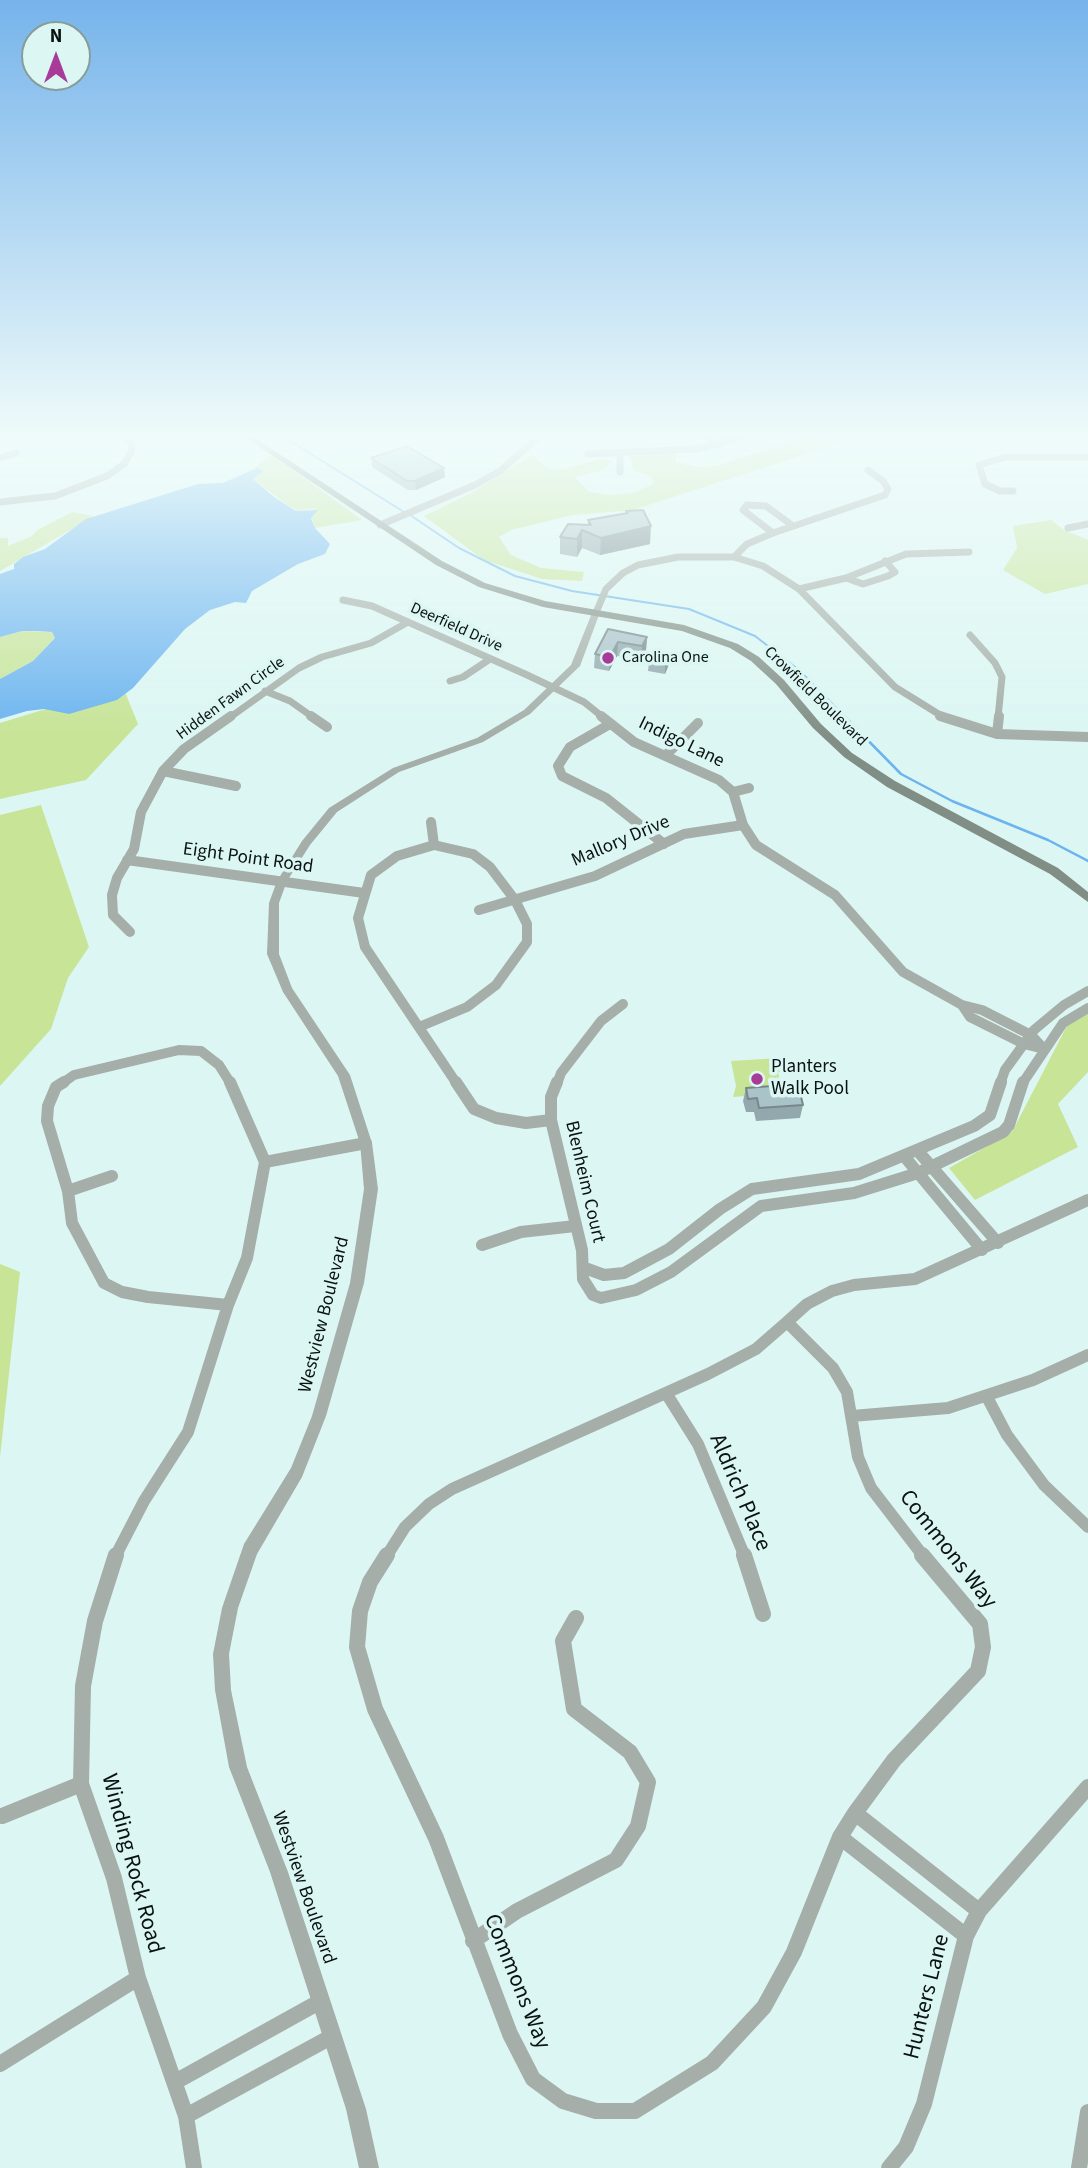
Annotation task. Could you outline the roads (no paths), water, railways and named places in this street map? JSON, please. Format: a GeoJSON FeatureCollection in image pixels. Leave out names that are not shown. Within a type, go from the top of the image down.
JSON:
{"type":"FeatureCollection","features":[{"type":"Feature","properties":{"kind":"main road","name":"Crowfield Boulevard"},"geometry":{"type":"LineString","coordinates":[[396,535],[439,563],[482,585],[543,604],[595,615],[684,628],[734,646],[755,659],[780,682],[817,726],[848,755],[902,790],[1054,871],[1088,898]]}},
{"type":"Feature","properties":{"kind":"street"},"geometry":{"type":"LineString","coordinates":[[734,557],[747,544],[770,535]]}},
{"type":"Feature","properties":{"kind":"street"},"geometry":{"type":"LineString","coordinates":[[799,589],[846,579],[885,561],[925,551],[969,552]]}},
{"type":"Feature","properties":{"kind":"street"},"geometry":{"type":"LineString","coordinates":[[595,615],[603,596],[623,573],[655,560],[705,555],[734,557],[763,566],[799,589],[895,687],[940,716],[997,734],[1088,737]]}},
{"type":"Feature","properties":{"kind":"street"},"geometry":{"type":"LineString","coordinates":[[846,579],[863,584],[888,576],[895,572],[885,561]]}},
{"type":"Feature","properties":{"kind":"street","name":"Deerfield Drive"},"geometry":{"type":"LineString","coordinates":[[343,600],[373,606],[555,688]]}},
{"type":"Feature","properties":{"kind":"street","name":"Westview Boulevard"},"geometry":{"type":"LineString","coordinates":[[369,2168],[356,2109],[279,1872],[238,1767],[223,1690],[221,1654],[230,1608],[250,1550],[297,1472],[319,1416],[357,1283],[371,1189],[366,1143],[344,1076],[287,989],[273,954],[274,903],[282,881],[319,825],[356,793],[396,770],[500,730],[555,688],[575,666],[595,615]]}},
{"type":"Feature","properties":{"kind":"street","name":"Hidden Fawn Circle"},"geometry":{"type":"LineString","coordinates":[[130,932],[113,915],[112,895],[138,836],[141,812],[163,771],[184,749],[299,668],[322,657],[371,643],[408,622]]}},
{"type":"Feature","properties":{"kind":"street"},"geometry":{"type":"LineString","coordinates":[[970,635],[995,663],[1002,677],[997,734]]}},
{"type":"Feature","properties":{"kind":"street"},"geometry":{"type":"LineString","coordinates":[[450,681],[463,677],[490,659]]}},
{"type":"Feature","properties":{"kind":"street","name":"Indigo Lane"},"geometry":{"type":"LineString","coordinates":[[555,688],[584,702],[634,742],[702,770],[733,792],[740,807],[743,825],[755,845],[835,895],[903,972],[962,1005],[970,1017],[1044,1049]]}},
{"type":"Feature","properties":{"kind":"street"},"geometry":{"type":"LineString","coordinates":[[265,691],[290,701],[327,727]]}},
{"type":"Feature","properties":{"kind":"street"},"geometry":{"type":"LineString","coordinates":[[665,756],[698,723]]}},
{"type":"Feature","properties":{"kind":"street"},"geometry":{"type":"LineString","coordinates":[[610,724],[570,747],[558,766],[562,776],[606,799],[664,844]]}},
{"type":"Feature","properties":{"kind":"street"},"geometry":{"type":"LineString","coordinates":[[163,771],[236,786]]}},
{"type":"Feature","properties":{"kind":"street"},"geometry":{"type":"LineString","coordinates":[[733,792],[749,788]]}},
{"type":"Feature","properties":{"kind":"street"},"geometry":{"type":"LineString","coordinates":[[430,822],[434,845]]}},
{"type":"Feature","properties":{"kind":"street","name":"Mallory Drive"},"geometry":{"type":"LineString","coordinates":[[479,910],[594,876],[694,832],[743,825]]}},
{"type":"Feature","properties":{"kind":"street"},"geometry":{"type":"LineString","coordinates":[[419,1027],[467,1007],[496,985],[527,942],[527,924],[514,900],[490,867],[473,854],[434,845],[397,856],[371,875],[358,918],[365,947],[474,1109],[495,1118],[526,1123],[551,1120]]}},
{"type":"Feature","properties":{"kind":"street","name":"Eight Point Road"},"geometry":{"type":"LineString","coordinates":[[127,860],[364,893]]}},
{"type":"Feature","properties":{"kind":"street"},"geometry":{"type":"LineString","coordinates":[[585,1268],[612,1275],[651,1261],[741,1194],[772,1186],[859,1174],[974,1126],[990,1115],[1005,1070],[1027,1040],[1056,1010],[1088,991]]}},
{"type":"Feature","properties":{"kind":"street","name":"Blenheim Court"},"geometry":{"type":"LineString","coordinates":[[623,1004],[601,1021],[561,1073],[551,1097],[551,1120],[585,1268],[583,1279],[593,1295],[611,1298],[670,1272],[701,1252],[751,1212],[778,1203]]}},
{"type":"Feature","properties":{"kind":"street"},"geometry":{"type":"LineString","coordinates":[[772,1186],[778,1203],[853,1194],[918,1173],[988,1140],[1009,1125],[1024,1078],[1063,1023],[1088,1009]]}},
{"type":"Feature","properties":{"kind":"street"},"geometry":{"type":"LineString","coordinates":[[228,1305],[148,1297],[122,1292],[104,1283],[72,1223],[68,1191],[47,1121],[48,1106],[56,1087],[74,1076],[92,1070],[179,1049],[201,1051],[219,1065],[236,1089],[265,1162],[366,1143]]}},
{"type":"Feature","properties":{"kind":"street"},"geometry":{"type":"LineString","coordinates":[[918,1150],[998,1243]]}},
{"type":"Feature","properties":{"kind":"street"},"geometry":{"type":"LineString","coordinates":[[904,1156],[982,1250]]}},
{"type":"Feature","properties":{"kind":"street","name":"Winding Rock Road"},"geometry":{"type":"LineString","coordinates":[[194,2168],[186,2116],[176,2082],[138,1978],[114,1878],[81,1784],[83,1686],[99,1608],[114,1559],[144,1501],[188,1432],[209,1373],[228,1305],[247,1258],[265,1162]]}},
{"type":"Feature","properties":{"kind":"street"},"geometry":{"type":"LineString","coordinates":[[68,1191],[112,1176]]}},
{"type":"Feature","properties":{"kind":"street"},"geometry":{"type":"LineString","coordinates":[[815,1180],[822,1198]]}},
{"type":"Feature","properties":{"kind":"street","name":"Commons Way"},"geometry":{"type":"LineString","coordinates":[[786,1322],[833,1368],[847,1392],[858,1457],[871,1488],[896,1524],[980,1624],[983,1647],[978,1671],[894,1759],[855,1813],[840,1837],[794,1952],[764,2007],[712,2063],[635,2111],[596,2111],[563,2101],[533,2079],[510,2035],[436,1838],[374,1709],[357,1647],[363,1601],[370,1583],[405,1527],[429,1504],[500,1466],[666,1393],[756,1349],[786,1322],[807,1304],[832,1291],[854,1285],[915,1279],[1088,1200]]}},
{"type":"Feature","properties":{"kind":"street"},"geometry":{"type":"LineString","coordinates":[[482,1245],[521,1232],[575,1226]]}},
{"type":"Feature","properties":{"kind":"street"},"geometry":{"type":"LineString","coordinates":[[852,1416],[948,1408],[986,1397],[1088,1355]]}},
{"type":"Feature","properties":{"kind":"street","name":"Aldrich Place"},"geometry":{"type":"LineString","coordinates":[[666,1393],[698,1444],[741,1545],[763,1614]]}},
{"type":"Feature","properties":{"kind":"street"},"geometry":{"type":"LineString","coordinates":[[986,1397],[1007,1435],[1044,1485],[1088,1527]]}},
{"type":"Feature","properties":{"kind":"street"},"geometry":{"type":"LineString","coordinates":[[473,1941],[517,1911],[616,1860],[638,1826],[648,1782],[630,1752],[574,1709],[563,1641],[576,1618]]}},
{"type":"Feature","properties":{"kind":"street"},"geometry":{"type":"LineString","coordinates":[[2,1816],[81,1784]]}},
{"type":"Feature","properties":{"kind":"street","name":"Hunters Lane"},"geometry":{"type":"LineString","coordinates":[[889,2168],[906,2147],[925,2104],[966,1936],[979,1911],[1088,1787]]}},
{"type":"Feature","properties":{"kind":"street"},"geometry":{"type":"LineString","coordinates":[[855,1813],[979,1911]]}},
{"type":"Feature","properties":{"kind":"street"},"geometry":{"type":"LineString","coordinates":[[840,1837],[966,1936]]}},
{"type":"Feature","properties":{"kind":"street"},"geometry":{"type":"LineString","coordinates":[[0,2064],[138,1978]]}},
{"type":"Feature","properties":{"kind":"street"},"geometry":{"type":"LineString","coordinates":[[176,2082],[321,2001]]}},
{"type":"Feature","properties":{"kind":"street"},"geometry":{"type":"LineString","coordinates":[[186,2116],[331,2037]]}},
{"type":"Feature","properties":{"kind":"street"},"geometry":{"type":"LineString","coordinates":[[1079,2168],[1088,2112]]}},
{"type":"Feature","properties":{"kind":"water"},"geometry":{"type":"Polygon","coordinates":[[[64,535],[322,535],[330,544],[325,554],[298,564],[252,591],[246,603],[235,602],[210,610],[185,629],[133,688],[117,700],[69,714],[44,709],[0,719],[0,679],[33,661],[55,638],[52,632],[36,631],[22,631],[0,637],[0,574],[14,569],[14,564],[23,557],[45,549],[64,535]]]}},
{"type":"Feature","properties":{"kind":"waterway"},"geometry":{"type":"LineString","coordinates":[[440,535],[459,548],[515,576],[572,591],[689,609],[755,636],[799,670],[846,718]]}},
{"type":"Feature","properties":{"kind":"waterway"},"geometry":{"type":"LineString","coordinates":[[844,716],[901,774],[952,801],[1048,840],[1088,861]]}},
{"type":"Feature","properties":{"kind":"place","name":"Carolina One"},"geometry":{"type":"Point","coordinates":[608,658]}},
{"type":"Feature","properties":{"kind":"place","name":"Planters Walk Pool"},"geometry":{"type":"Point","coordinates":[757,1079]}}]}
